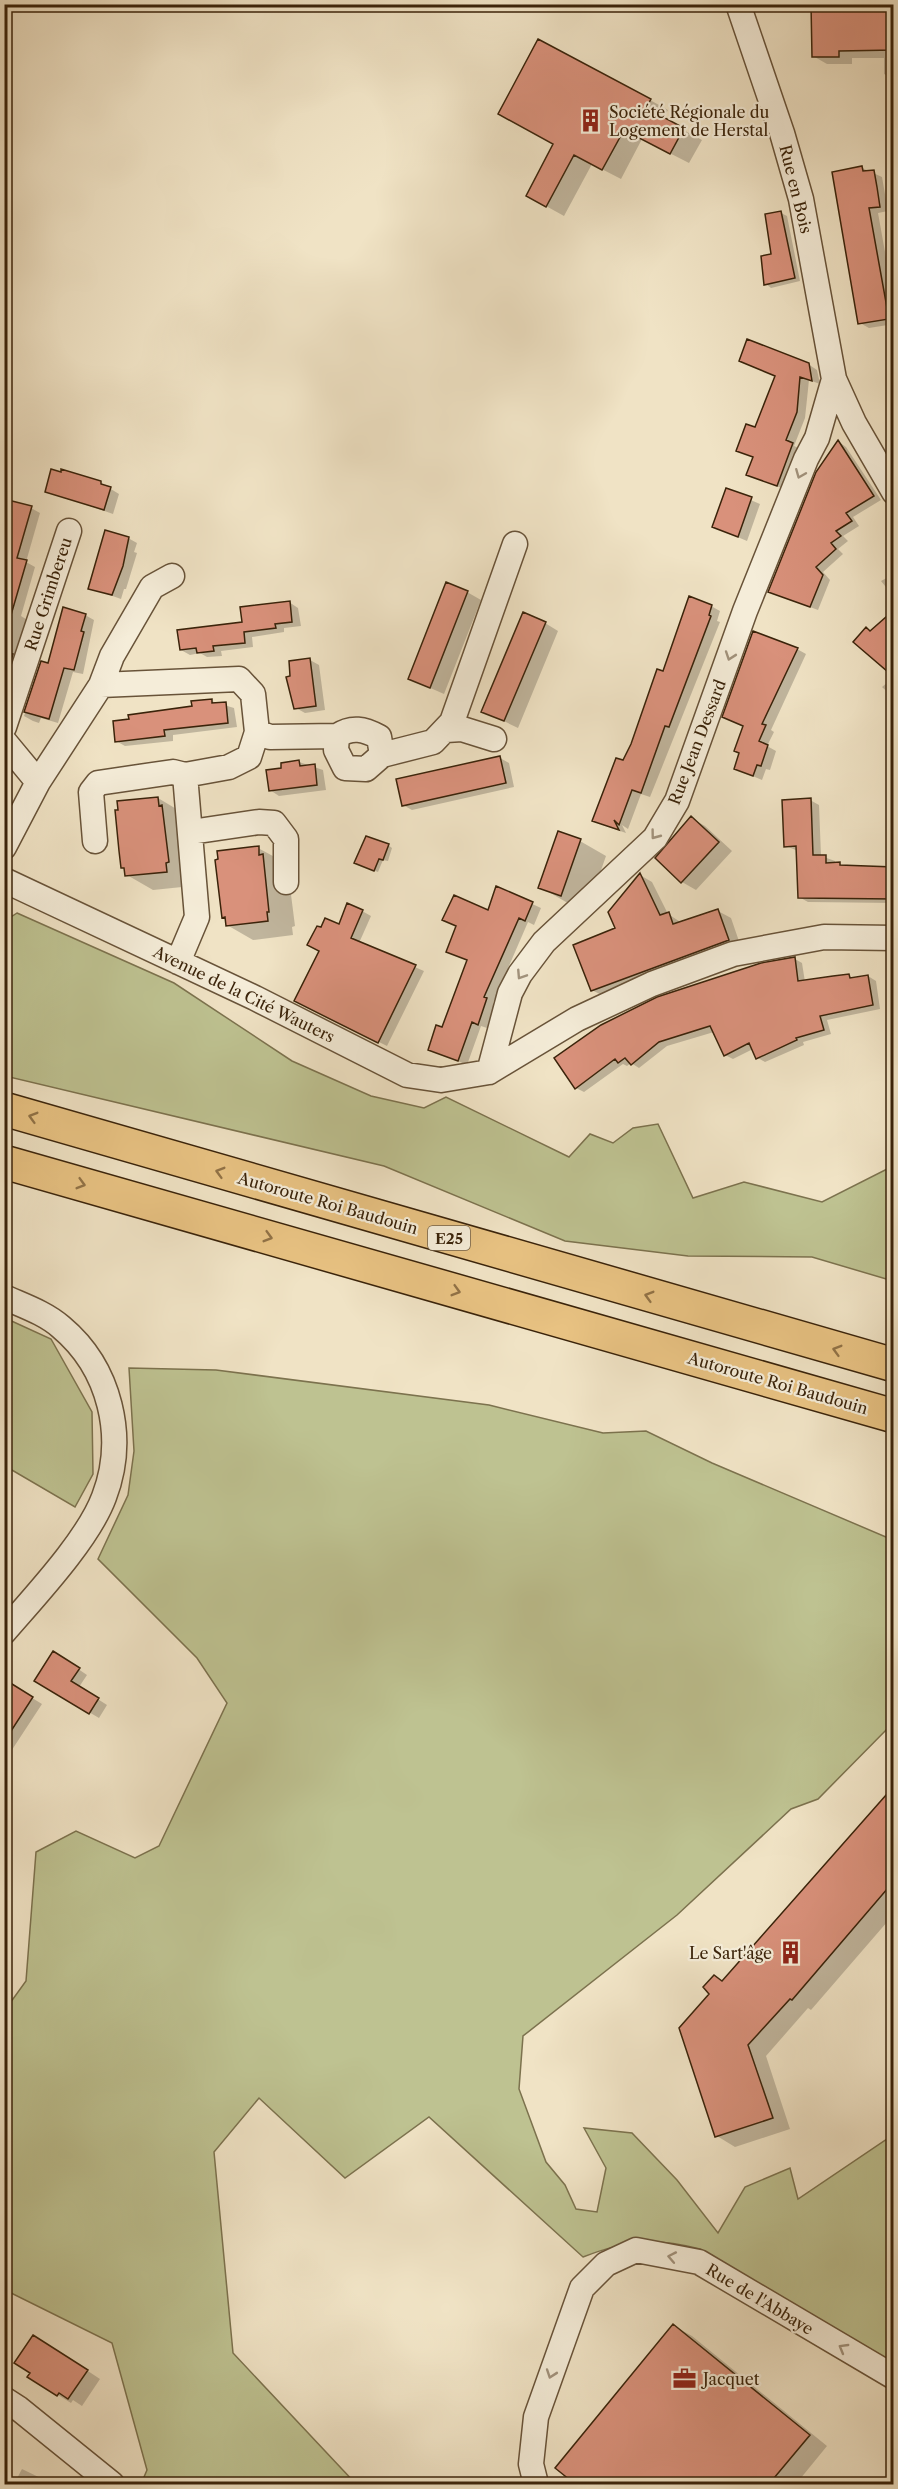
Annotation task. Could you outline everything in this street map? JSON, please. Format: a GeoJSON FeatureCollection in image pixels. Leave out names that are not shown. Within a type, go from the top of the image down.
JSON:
{"type":"FeatureCollection","features":[{"type":"Feature","properties":{"kind":"highway","name":"Autoroute Roi Baudouin"},"geometry":{"type":"LineString","coordinates":[[4,1109],[894,1365]]}},
{"type":"Feature","properties":{"kind":"highway","name":"Autoroute Roi Baudouin"},"geometry":{"type":"LineString","coordinates":[[4,1162],[894,1416]]}},
{"type":"Feature","properties":{"kind":"street","name":"Rue en Bois"},"geometry":{"type":"LineString","coordinates":[[738,4],[782,133],[801,199],[834,380]]}},
{"type":"Feature","properties":{"kind":"street"},"geometry":{"type":"LineString","coordinates":[[834,380],[854,423],[894,492]]}},
{"type":"Feature","properties":{"kind":"street","name":"Rue Jean Dessard"},"geometry":{"type":"LineString","coordinates":[[489,1071],[510,993],[520,974],[544,942],[654,838],[677,801],[745,611],[806,459],[817,438],[834,380]]}},
{"type":"Feature","properties":{"kind":"street","name":"Rue Jean Dessard"},"geometry":{"type":"LineString","coordinates":[[817,438],[837,422],[845,420],[854,423]]}},
{"type":"Feature","properties":{"kind":"street","name":"Rue Grimbereu"},"geometry":{"type":"LineString","coordinates":[[4,727],[69,531]]}},
{"type":"Feature","properties":{"kind":"street"},"geometry":{"type":"LineString","coordinates":[[337,736],[336,750],[345,768],[366,769],[382,755],[433,742],[446,730],[452,722],[515,544]]}},
{"type":"Feature","properties":{"kind":"street"},"geometry":{"type":"LineString","coordinates":[[4,847],[38,782],[102,685],[112,656],[152,587],[172,576]]}},
{"type":"Feature","properties":{"kind":"street"},"geometry":{"type":"LineString","coordinates":[[95,841],[91,792],[98,783],[174,772],[185,775],[229,767],[249,757],[257,732],[253,694],[239,679],[102,685]]}},
{"type":"Feature","properties":{"kind":"street"},"geometry":{"type":"LineString","coordinates":[[257,732],[270,737],[337,736],[355,728],[379,737],[382,755]]}},
{"type":"Feature","properties":{"kind":"street"},"geometry":{"type":"LineString","coordinates":[[446,730],[462,729],[494,738]]}},
{"type":"Feature","properties":{"kind":"street"},"geometry":{"type":"LineString","coordinates":[[4,741],[38,782]]}},
{"type":"Feature","properties":{"kind":"street"},"geometry":{"type":"LineString","coordinates":[[178,962],[197,917],[185,775]]}},
{"type":"Feature","properties":{"kind":"street"},"geometry":{"type":"LineString","coordinates":[[191,832],[259,822],[273,823],[286,839],[286,882]]}},
{"type":"Feature","properties":{"kind":"street","name":"Avenue de la Cité Wauters"},"geometry":{"type":"LineString","coordinates":[[4,880],[178,962],[407,1075],[441,1080],[489,1071],[577,1019],[652,984],[733,954],[824,937],[894,938]]}},
{"type":"Feature","properties":{"kind":"street"},"geometry":{"type":"LineString","coordinates":[[4,1297],[54,1322],[87,1353],[105,1386],[113,1419],[115,1455],[104,1497],[77,1544],[4,1632]]}},
{"type":"Feature","properties":{"kind":"street","name":"Rue de l'Abbaye"},"geometry":{"type":"LineString","coordinates":[[536,2484],[531,2464],[536,2417],[582,2288],[606,2264],[636,2250],[699,2262],[894,2377]]}},
{"type":"Feature","properties":{"kind":"street"},"geometry":{"type":"LineString","coordinates":[[4,2399],[112,2484]]}},
{"type":"Feature","properties":{"kind":"green space"},"geometry":{"type":"Polygon","coordinates":[[[17,913],[174,983],[292,1061],[371,1096],[424,1108],[446,1097],[569,1157],[590,1134],[613,1143],[633,1128],[658,1124],[693,1198],[744,1182],[822,1202],[893,1166],[893,1281],[812,1257],[688,1256],[565,1241],[384,1166],[5,1076],[5,921],[17,913]]]}},
{"type":"Feature","properties":{"kind":"green space"},"geometry":{"type":"Polygon","coordinates":[[[5,1318],[51,1339],[92,1412],[93,1474],[75,1507],[5,1466],[5,1318]]]}},
{"type":"Feature","properties":{"kind":"green space"},"geometry":{"type":"Polygon","coordinates":[[[129,1368],[216,1370],[489,1405],[603,1433],[646,1431],[712,1463],[893,1540],[893,1723],[818,1799],[791,1809],[677,1915],[523,2036],[519,2089],[546,2162],[565,2185],[576,2209],[597,2212],[606,2168],[584,2128],[632,2133],[677,2180],[718,2233],[745,2187],[790,2168],[798,2199],[893,2135],[894,2357],[891,2362],[700,2249],[668,2243],[640,2242],[613,2247],[583,2257],[429,2117],[345,2178],[259,2098],[214,2152],[233,2353],[356,2484],[141,2484],[147,2470],[112,2343],[5,2290],[5,2010],[26,1981],[36,1852],[76,1831],[135,1858],[159,1846],[227,1703],[197,1658],[98,1559],[128,1495],[134,1451],[129,1368]]]}},
{"type":"Feature","properties":{"kind":"building"},"geometry":{"type":"Polygon","coordinates":[[[811,4],[894,4],[894,50],[839,51],[839,57],[812,57],[811,4]]]}},
{"type":"Feature","properties":{"kind":"building","name":"Société Régionale du Logement de Herstal"},"geometry":{"type":"Polygon","coordinates":[[[538,39],[651,99],[646,108],[684,128],[670,154],[624,130],[602,170],[574,155],[546,207],[526,196],[553,144],[498,114],[538,39]]]}},
{"type":"Feature","properties":{"kind":"building"},"geometry":{"type":"Polygon","coordinates":[[[862,166],[863,171],[874,170],[880,207],[869,208],[889,319],[858,324],[832,172],[862,166]]]}},
{"type":"Feature","properties":{"kind":"building"},"geometry":{"type":"Polygon","coordinates":[[[781,211],[795,278],[764,285],[761,256],[771,254],[765,214],[781,211]]]}},
{"type":"Feature","properties":{"kind":"building"},"geometry":{"type":"Polygon","coordinates":[[[747,339],[809,363],[812,381],[800,377],[797,412],[786,440],[793,443],[777,486],[746,475],[753,457],[736,451],[746,424],[755,427],[775,376],[739,361],[747,339]]]}},
{"type":"Feature","properties":{"kind":"building"},"geometry":{"type":"Polygon","coordinates":[[[838,440],[874,496],[846,513],[852,521],[836,531],[841,536],[831,543],[836,549],[816,567],[823,575],[810,607],[768,592],[816,472],[838,440]]]}},
{"type":"Feature","properties":{"kind":"building"},"geometry":{"type":"Polygon","coordinates":[[[51,469],[61,472],[61,469],[101,481],[101,484],[111,487],[104,510],[45,492],[51,469]]]}},
{"type":"Feature","properties":{"kind":"building"},"geometry":{"type":"Polygon","coordinates":[[[726,488],[752,497],[738,537],[712,527],[726,488]]]}},
{"type":"Feature","properties":{"kind":"building"},"geometry":{"type":"Polygon","coordinates":[[[4,499],[32,506],[17,558],[27,560],[9,622],[4,621],[4,499]]]}},
{"type":"Feature","properties":{"kind":"building"},"geometry":{"type":"Polygon","coordinates":[[[105,530],[129,537],[123,566],[112,595],[88,589],[105,530]]]}},
{"type":"Feature","properties":{"kind":"building"},"geometry":{"type":"Polygon","coordinates":[[[446,582],[468,591],[430,688],[408,679],[446,582]]]}},
{"type":"Feature","properties":{"kind":"building"},"geometry":{"type":"Polygon","coordinates":[[[689,596],[712,605],[709,615],[711,616],[669,727],[665,726],[641,793],[632,790],[619,825],[614,820],[619,830],[592,821],[616,758],[623,760],[631,744],[657,669],[663,671],[689,596]]]}},
{"type":"Feature","properties":{"kind":"building"},"geometry":{"type":"Polygon","coordinates":[[[290,601],[292,622],[275,624],[276,628],[244,632],[245,643],[213,646],[214,651],[197,653],[196,648],[180,650],[177,630],[242,622],[240,607],[290,601]]]}},
{"type":"Feature","properties":{"kind":"building"},"geometry":{"type":"Polygon","coordinates":[[[63,607],[86,614],[81,631],[84,632],[74,670],[64,668],[49,719],[24,712],[41,661],[48,663],[63,607]]]}},
{"type":"Feature","properties":{"kind":"building"},"geometry":{"type":"Polygon","coordinates":[[[894,610],[894,677],[853,642],[866,627],[870,631],[894,610]]]}},
{"type":"Feature","properties":{"kind":"building"},"geometry":{"type":"Polygon","coordinates":[[[523,612],[546,622],[504,721],[481,712],[523,612]]]}},
{"type":"Feature","properties":{"kind":"building"},"geometry":{"type":"Polygon","coordinates":[[[753,631],[798,648],[762,724],[766,725],[759,741],[768,745],[761,766],[757,765],[753,776],[734,769],[739,753],[734,751],[743,726],[722,717],[753,631]]]}},
{"type":"Feature","properties":{"kind":"building"},"geometry":{"type":"Polygon","coordinates":[[[4,651],[13,654],[7,672],[4,671],[4,651]]]}},
{"type":"Feature","properties":{"kind":"building"},"geometry":{"type":"Polygon","coordinates":[[[310,658],[316,706],[294,709],[286,677],[290,676],[289,661],[310,658]]]}},
{"type":"Feature","properties":{"kind":"building"},"geometry":{"type":"Polygon","coordinates":[[[212,699],[212,703],[226,702],[228,723],[164,730],[165,736],[115,742],[113,721],[129,719],[128,715],[192,706],[191,701],[212,699]]]}},
{"type":"Feature","properties":{"kind":"building"},"geometry":{"type":"Polygon","coordinates":[[[500,756],[506,783],[402,806],[396,779],[500,756]]]}},
{"type":"Feature","properties":{"kind":"building"},"geometry":{"type":"Polygon","coordinates":[[[299,760],[300,766],[315,764],[317,785],[269,791],[266,770],[281,768],[281,763],[299,760]]]}},
{"type":"Feature","properties":{"kind":"building"},"geometry":{"type":"Polygon","coordinates":[[[158,797],[159,806],[162,805],[169,862],[166,863],[167,872],[125,876],[124,868],[121,868],[119,851],[115,810],[118,810],[117,801],[158,797]]]}},
{"type":"Feature","properties":{"kind":"building"},"geometry":{"type":"Polygon","coordinates":[[[811,798],[813,855],[826,855],[826,863],[840,862],[840,865],[894,867],[894,899],[798,898],[796,846],[784,847],[782,800],[811,798]]]}},
{"type":"Feature","properties":{"kind":"building"},"geometry":{"type":"Polygon","coordinates":[[[691,816],[719,842],[681,883],[655,858],[691,816]]]}},
{"type":"Feature","properties":{"kind":"building"},"geometry":{"type":"Polygon","coordinates":[[[558,831],[581,839],[561,896],[538,888],[558,831]]]}},
{"type":"Feature","properties":{"kind":"building"},"geometry":{"type":"Polygon","coordinates":[[[366,836],[389,844],[383,860],[379,859],[374,871],[354,863],[366,836]]]}},
{"type":"Feature","properties":{"kind":"building"},"geometry":{"type":"Polygon","coordinates":[[[259,846],[259,855],[263,854],[268,921],[226,926],[225,917],[222,918],[215,860],[218,859],[217,851],[259,846]]]}},
{"type":"Feature","properties":{"kind":"building"},"geometry":{"type":"Polygon","coordinates":[[[640,873],[660,915],[669,912],[673,924],[718,909],[729,940],[591,991],[573,945],[615,928],[608,912],[640,873]]]}},
{"type":"Feature","properties":{"kind":"building"},"geometry":{"type":"Polygon","coordinates":[[[496,886],[533,902],[525,921],[519,918],[484,997],[487,998],[478,1025],[472,1022],[458,1061],[428,1050],[436,1025],[442,1027],[467,960],[446,952],[456,926],[442,920],[454,895],[488,910],[496,886]]]}},
{"type":"Feature","properties":{"kind":"building"},"geometry":{"type":"Polygon","coordinates":[[[347,903],[363,910],[351,938],[416,965],[378,1043],[294,1001],[319,951],[307,945],[317,926],[321,927],[325,918],[339,924],[347,903]]]}},
{"type":"Feature","properties":{"kind":"building"},"geometry":{"type":"Polygon","coordinates":[[[795,957],[798,981],[849,974],[850,978],[868,975],[873,1005],[820,1016],[824,1030],[796,1038],[797,1040],[756,1059],[749,1043],[724,1056],[710,1026],[659,1042],[631,1065],[625,1058],[618,1063],[615,1059],[575,1089],[554,1058],[601,1025],[657,997],[761,963],[795,957]]]}},
{"type":"Feature","properties":{"kind":"building"},"geometry":{"type":"Polygon","coordinates":[[[53,1651],[80,1668],[71,1681],[99,1698],[89,1714],[34,1681],[53,1651]]]}},
{"type":"Feature","properties":{"kind":"building"},"geometry":{"type":"Polygon","coordinates":[[[4,1679],[33,1697],[4,1742],[4,1679]]]}},
{"type":"Feature","properties":{"kind":"building","name":"Le Sart'âge"},"geometry":{"type":"Polygon","coordinates":[[[894,1786],[894,1881],[792,2000],[790,1999],[748,2045],[773,2118],[715,2137],[679,2028],[709,1994],[703,1987],[714,1975],[722,1981],[894,1786]]]}},
{"type":"Feature","properties":{"kind":"building","name":"Jacquet"},"geometry":{"type":"Polygon","coordinates":[[[673,2324],[810,2435],[769,2484],[575,2484],[555,2468],[673,2324]]]}},
{"type":"Feature","properties":{"kind":"building"},"geometry":{"type":"Polygon","coordinates":[[[33,2335],[88,2370],[68,2399],[59,2393],[57,2396],[27,2377],[30,2373],[14,2363],[33,2335]]]}},
{"type":"Feature","properties":{"kind":"place","name":"Société Régionale du Logement de Herstal"},"geometry":{"type":"Point","coordinates":[591,121]}},
{"type":"Feature","properties":{"kind":"place","name":"Le Sart'âge"},"geometry":{"type":"Point","coordinates":[790,1953]}},
{"type":"Feature","properties":{"kind":"place","name":"Jacquet"},"geometry":{"type":"Point","coordinates":[685,2379]}}]}
